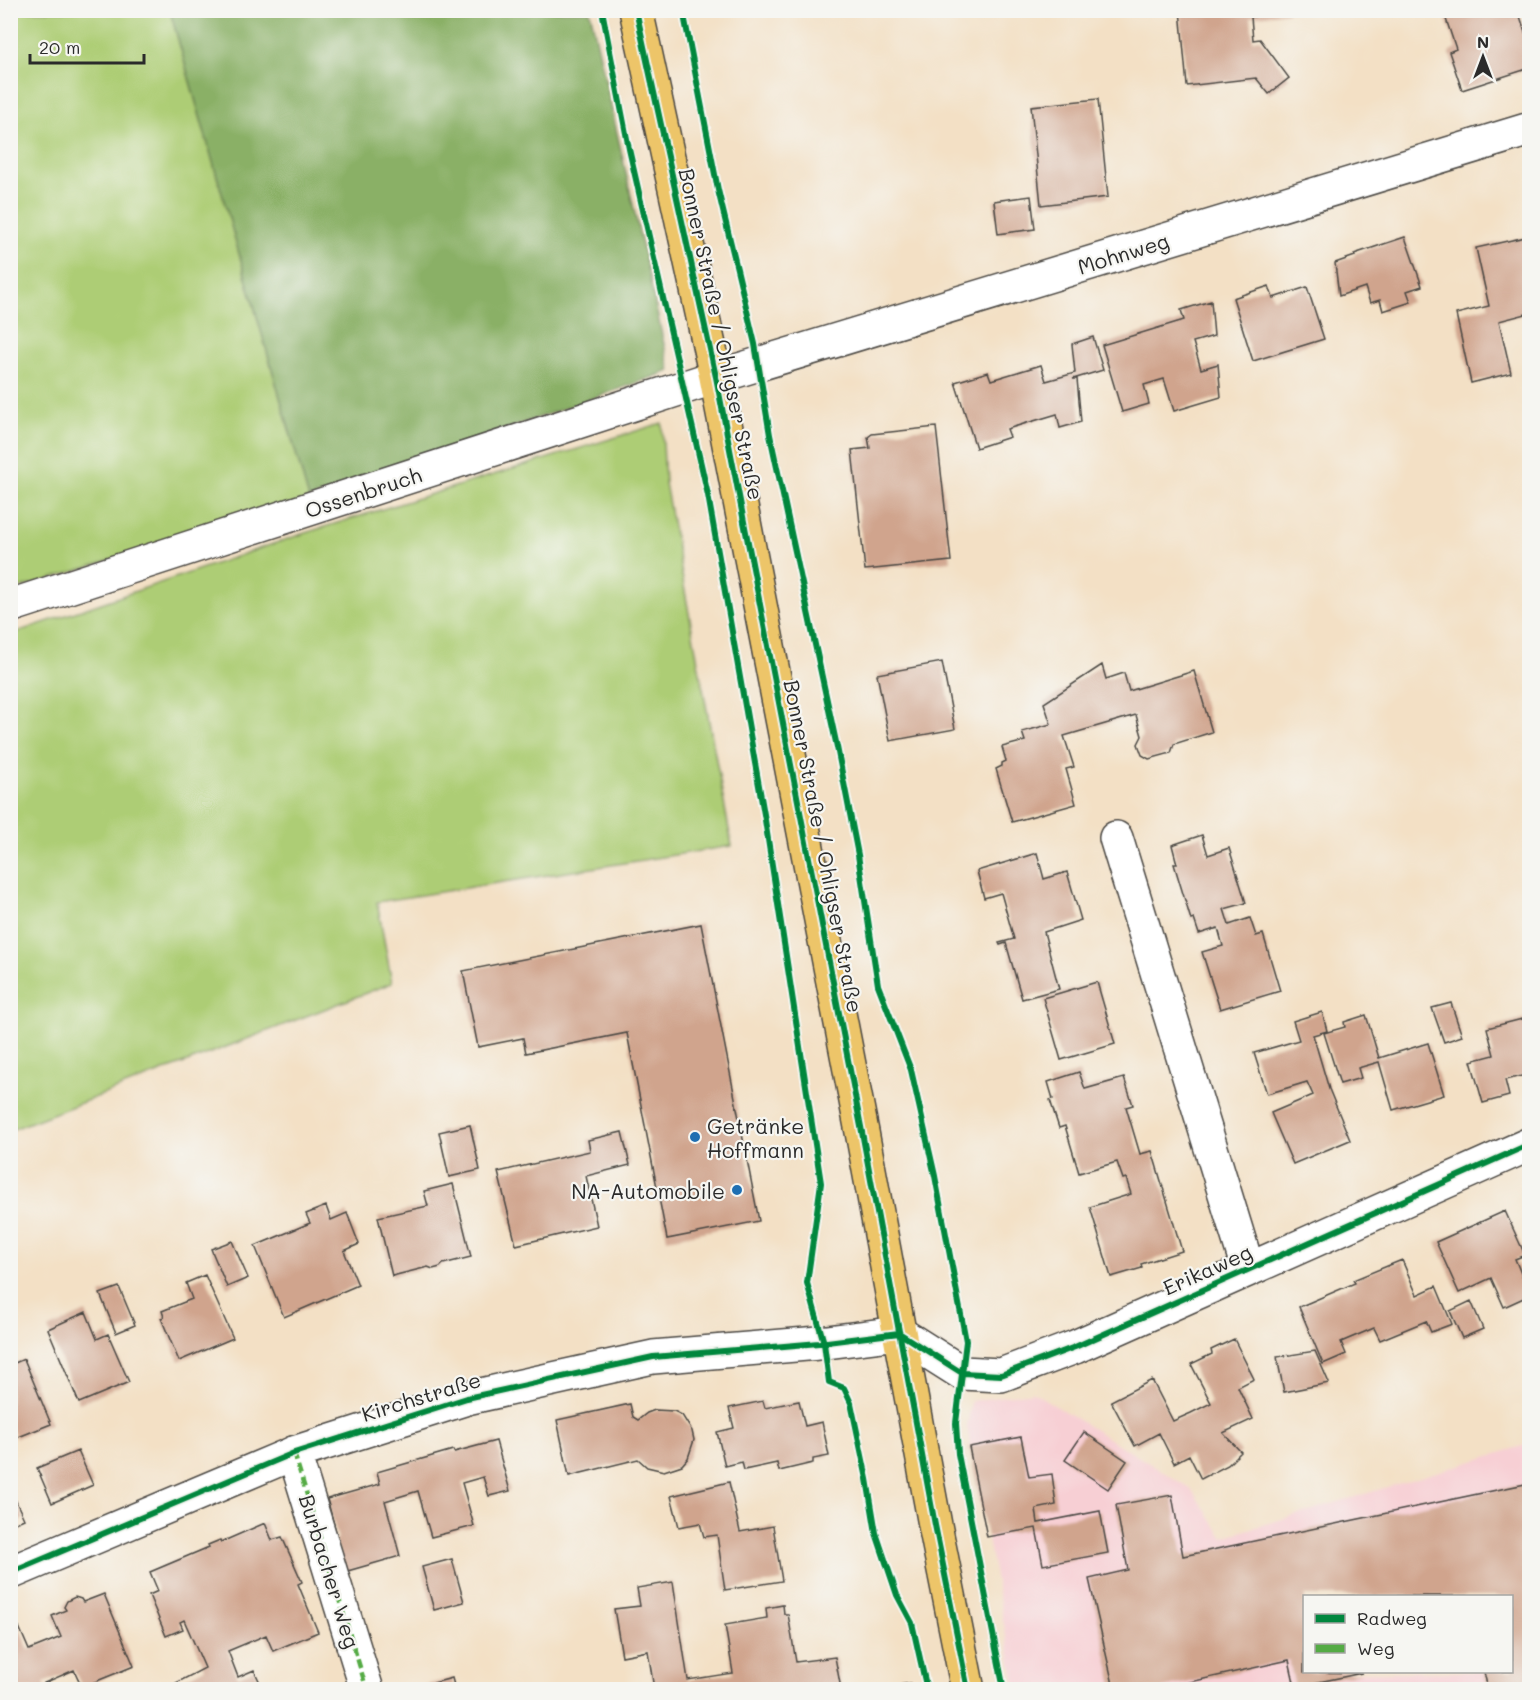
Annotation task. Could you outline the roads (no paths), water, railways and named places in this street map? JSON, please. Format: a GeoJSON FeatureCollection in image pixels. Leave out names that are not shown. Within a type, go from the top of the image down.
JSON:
{"type":"FeatureCollection","features":[{"type":"Feature","properties":{"kind":"main road","name":"Bonner Straße / Ohligser Straße"},"geometry":{"type":"LineString","coordinates":[[636,10],[716,377],[865,1143],[899,1333],[968,1689]]}},
{"type":"Feature","properties":{"kind":"street","name":"Mohnweg"},"geometry":{"type":"LineString","coordinates":[[716,377],[1530,129]]}},
{"type":"Feature","properties":{"kind":"street","name":"Ossenbruch"},"geometry":{"type":"LineString","coordinates":[[10,606],[716,377]]}},
{"type":"Feature","properties":{"kind":"street","name":"Erikaweg"},"geometry":{"type":"LineString","coordinates":[[1116,838],[1248,1269]]}},
{"type":"Feature","properties":{"kind":"street","name":"Erikaweg"},"geometry":{"type":"LineString","coordinates":[[899,1333],[962,1373],[1001,1375],[1075,1347],[1530,1144]]}},
{"type":"Feature","properties":{"kind":"street","name":"Kirchstraße"},"geometry":{"type":"LineString","coordinates":[[10,1573],[294,1453],[467,1398],[653,1357],[819,1343],[899,1333]]}},
{"type":"Feature","properties":{"kind":"street","name":"Burbacher Weg"},"geometry":{"type":"LineString","coordinates":[[294,1453],[367,1689]]}},
{"type":"Feature","properties":{"kind":"place","name":"Getränke Hoffmann"},"geometry":{"type":"Point","coordinates":[695,1137]}},
{"type":"Feature","properties":{"kind":"place","name":"NA-Automobile"},"geometry":{"type":"Point","coordinates":[737,1190]}}]}
